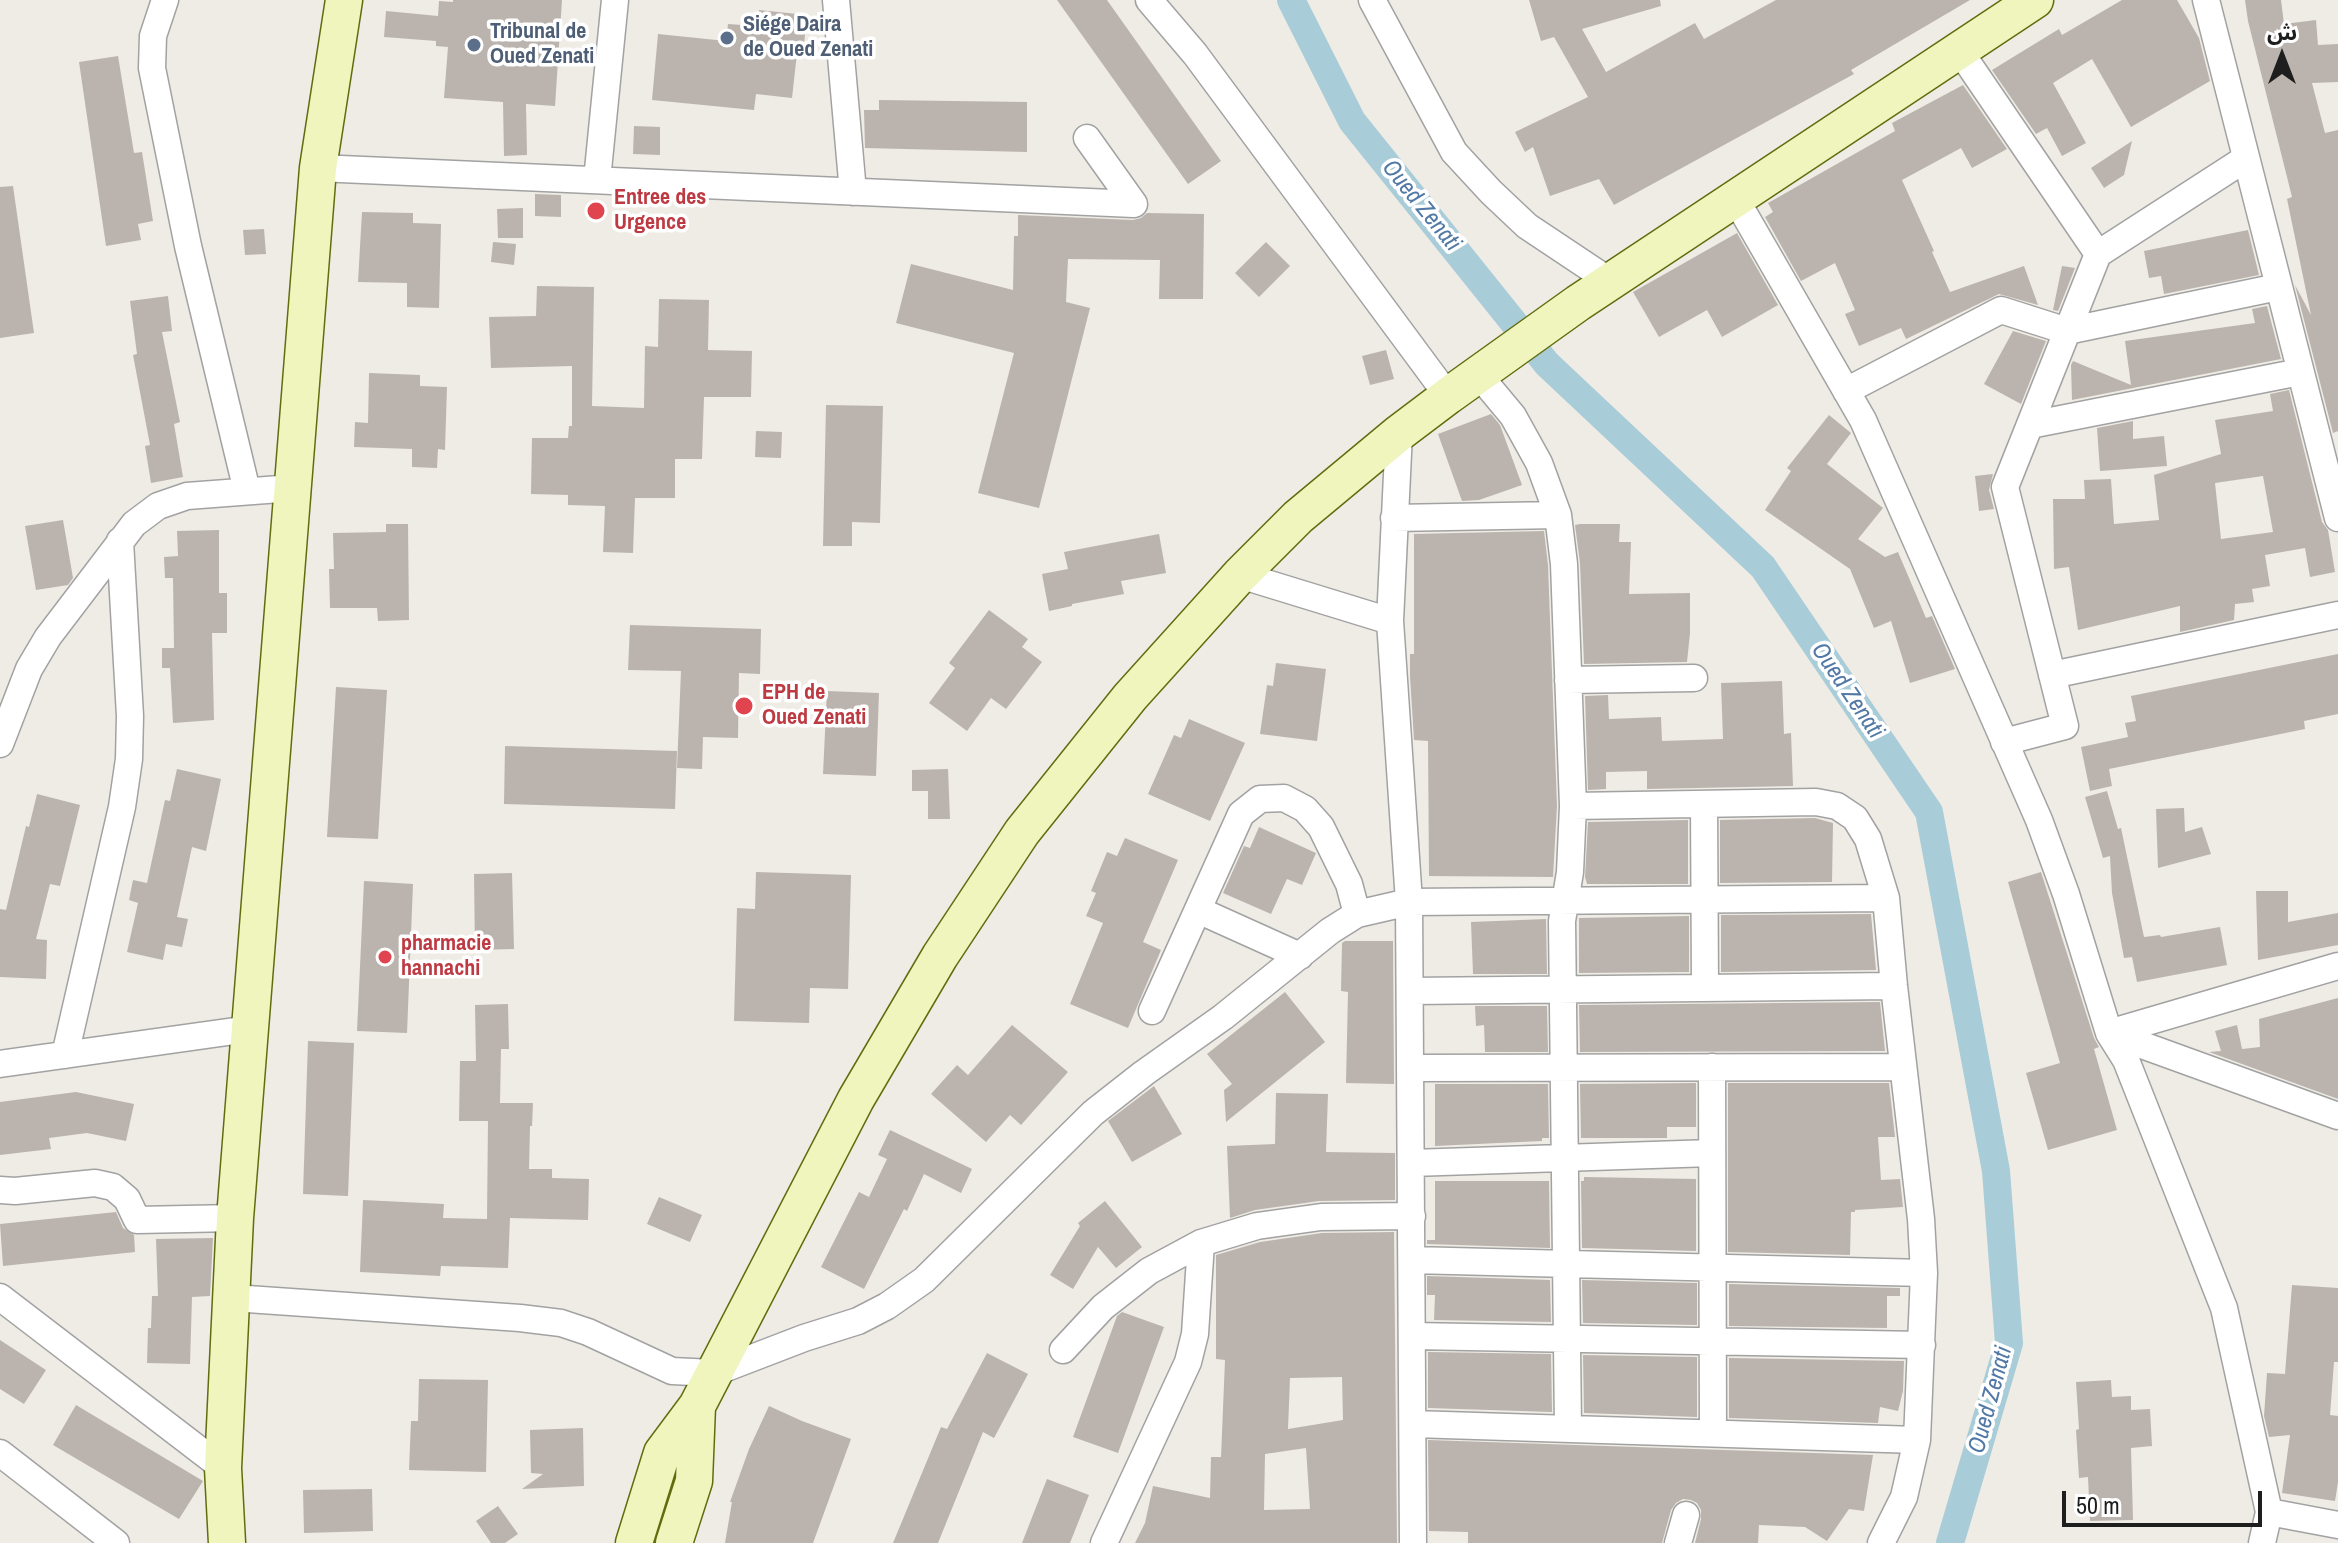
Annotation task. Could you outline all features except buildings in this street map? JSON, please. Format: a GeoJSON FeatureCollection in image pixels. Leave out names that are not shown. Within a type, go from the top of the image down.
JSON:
{"type":"FeatureCollection","features":[{"type":"Feature","properties":{"kind":"street"},"geometry":{"type":"LineString","coordinates":[[165,0],[153,36],[152,68],[188,246],[247,491]]}},
{"type":"Feature","properties":{"kind":"street"},"geometry":{"type":"LineString","coordinates":[[227,1543],[223,1468],[235,1218],[249,1029],[318,168],[344,0]]}},
{"type":"Feature","properties":{"kind":"street"},"geometry":{"type":"LineString","coordinates":[[597,180],[615,0]]}},
{"type":"Feature","properties":{"kind":"street"},"geometry":{"type":"LineString","coordinates":[[836,0],[853,192]]}},
{"type":"Feature","properties":{"kind":"street"},"geometry":{"type":"LineString","coordinates":[[1149,0],[1195,54],[1448,396]]}},
{"type":"Feature","properties":{"kind":"street"},"geometry":{"type":"LineString","coordinates":[[634,1543],[662,1453],[697,1406],[856,1099],[940,956],[1022,832],[1130,697],[1240,575],[1298,517],[1399,433],[1485,369],[1578,303],[2035,0]]}},
{"type":"Feature","properties":{"kind":"street"},"geometry":{"type":"LineString","coordinates":[[2206,0],[2338,518]]}},
{"type":"Feature","properties":{"kind":"street"},"geometry":{"type":"LineString","coordinates":[[1381,3],[1454,152],[1527,226],[1611,282]]}},
{"type":"Feature","properties":{"kind":"street"},"geometry":{"type":"LineString","coordinates":[[1959,50],[2098,254]]}},
{"type":"Feature","properties":{"kind":"street"},"geometry":{"type":"LineString","coordinates":[[318,168],[1134,204],[1087,138]]}},
{"type":"Feature","properties":{"kind":"street"},"geometry":{"type":"LineString","coordinates":[[2004,742],[2065,726],[2005,487],[2098,254],[2245,159]]}},
{"type":"Feature","properties":{"kind":"street"},"geometry":{"type":"LineString","coordinates":[[1735,198],[1863,420],[2045,835],[2109,1033],[2126,1060],[2224,1308],[2269,1512],[2262,1543]]}},
{"type":"Feature","properties":{"kind":"street"},"geometry":{"type":"LineString","coordinates":[[1846,391],[2001,310],[2067,331],[2278,287]]}},
{"type":"Feature","properties":{"kind":"street"},"geometry":{"type":"LineString","coordinates":[[1485,369],[1539,463],[1558,515],[1564,564],[1573,806],[1570,872],[1562,921],[1568,1428]]}},
{"type":"Feature","properties":{"kind":"street"},"geometry":{"type":"LineString","coordinates":[[2030,425],[2300,372]]}},
{"type":"Feature","properties":{"kind":"street"},"geometry":{"type":"LineString","coordinates":[[1399,433],[1390,621],[1409,902],[1413,1543]]}},
{"type":"Feature","properties":{"kind":"street"},"geometry":{"type":"LineString","coordinates":[[0,744],[29,669],[48,637],[134,524],[158,506],[187,496],[293,488]]}},
{"type":"Feature","properties":{"kind":"street"},"geometry":{"type":"LineString","coordinates":[[1394,518],[1558,515]]}},
{"type":"Feature","properties":{"kind":"street"},"geometry":{"type":"LineString","coordinates":[[65,1055],[122,807],[129,759],[130,716],[120,541]]}},
{"type":"Feature","properties":{"kind":"street"},"geometry":{"type":"LineString","coordinates":[[1240,575],[1390,621]]}},
{"type":"Feature","properties":{"kind":"street"},"geometry":{"type":"LineString","coordinates":[[2052,675],[2338,615]]}},
{"type":"Feature","properties":{"kind":"street"},"geometry":{"type":"LineString","coordinates":[[1568,680],[1694,678]]}},
{"type":"Feature","properties":{"kind":"street"},"geometry":{"type":"LineString","coordinates":[[1152,1011],[1241,814],[1260,799],[1284,798],[1305,809],[1321,827],[1349,884],[1357,914]]}},
{"type":"Feature","properties":{"kind":"street"},"geometry":{"type":"LineString","coordinates":[[1573,806],[1816,802],[1837,806],[1855,818],[1868,839],[1886,898],[1921,1219],[1924,1273],[1917,1440],[1904,1497],[1881,1543]]}},
{"type":"Feature","properties":{"kind":"street"},"geometry":{"type":"LineString","coordinates":[[1704,804],[1705,988]]}},
{"type":"Feature","properties":{"kind":"street"},"geometry":{"type":"LineString","coordinates":[[233,1298],[561,1323],[588,1332],[672,1371],[713,1373],[858,1321],[887,1306],[924,1280],[1093,1113],[1223,1017],[1330,931],[1357,914],[1409,902],[1886,898]]}},
{"type":"Feature","properties":{"kind":"street"},"geometry":{"type":"LineString","coordinates":[[1198,910],[1300,956]]}},
{"type":"Feature","properties":{"kind":"street"},"geometry":{"type":"LineString","coordinates":[[2109,1033],[2338,966]]}},
{"type":"Feature","properties":{"kind":"street"},"geometry":{"type":"LineString","coordinates":[[1411,991],[1894,986]]}},
{"type":"Feature","properties":{"kind":"street"},"geometry":{"type":"LineString","coordinates":[[0,1064],[249,1029]]}},
{"type":"Feature","properties":{"kind":"street"},"geometry":{"type":"LineString","coordinates":[[2109,1033],[2338,1116]]}},
{"type":"Feature","properties":{"kind":"street"},"geometry":{"type":"LineString","coordinates":[[1712,1067],[1713,1433]]}},
{"type":"Feature","properties":{"kind":"street"},"geometry":{"type":"LineString","coordinates":[[1412,1068],[1903,1067]]}},
{"type":"Feature","properties":{"kind":"street"},"geometry":{"type":"LineString","coordinates":[[1412,1163],[1712,1153]]}},
{"type":"Feature","properties":{"kind":"street"},"geometry":{"type":"LineString","coordinates":[[0,1190],[95,1183],[113,1187],[127,1199],[137,1220],[235,1218]]}},
{"type":"Feature","properties":{"kind":"street"},"geometry":{"type":"LineString","coordinates":[[1063,1350],[1114,1298],[1149,1271],[1201,1243],[1257,1226],[1321,1217],[1412,1216]]}},
{"type":"Feature","properties":{"kind":"street"},"geometry":{"type":"LineString","coordinates":[[1104,1543],[1188,1362],[1195,1334],[1201,1243]]}},
{"type":"Feature","properties":{"kind":"street"},"geometry":{"type":"LineString","coordinates":[[1412,1260],[1924,1273]]}},
{"type":"Feature","properties":{"kind":"street"},"geometry":{"type":"LineString","coordinates":[[0,1297],[223,1468]]}},
{"type":"Feature","properties":{"kind":"street"},"geometry":{"type":"LineString","coordinates":[[1412,1336],[1922,1345]]}},
{"type":"Feature","properties":{"kind":"street"},"geometry":{"type":"LineString","coordinates":[[674,1543],[694,1481],[697,1406]]}},
{"type":"Feature","properties":{"kind":"street"},"geometry":{"type":"LineString","coordinates":[[1413,1424],[1917,1440]]}},
{"type":"Feature","properties":{"kind":"street"},"geometry":{"type":"LineString","coordinates":[[0,1453],[116,1543]]}},
{"type":"Feature","properties":{"kind":"street"},"geometry":{"type":"LineString","coordinates":[[2269,1512],[2338,1525]]}},
{"type":"Feature","properties":{"kind":"street"},"geometry":{"type":"LineString","coordinates":[[1678,1543],[1686,1515]]}},
{"type":"Feature","properties":{"kind":"waterway","name":"Oued Zenati"},"geometry":{"type":"LineString","coordinates":[[1291,0],[1352,121],[1547,364],[1763,567],[1929,812],[1996,1171],[2009,1343],[1950,1543]]}},
{"type":"Feature","properties":{"kind":"place","name":"Siége Daira de Oued Zenati"},"geometry":{"type":"Point","coordinates":[727,38]}},
{"type":"Feature","properties":{"kind":"place","name":"Tribunal de Oued Zenati"},"geometry":{"type":"Point","coordinates":[474,45]}},
{"type":"Feature","properties":{"kind":"place","name":"Entree des Urgence"},"geometry":{"type":"Point","coordinates":[596,211]}},
{"type":"Feature","properties":{"kind":"place","name":"EPH de Oued Zenati"},"geometry":{"type":"Point","coordinates":[744,706]}},
{"type":"Feature","properties":{"kind":"place","name":"pharmacie hannachi"},"geometry":{"type":"Point","coordinates":[385,957]}}]}
